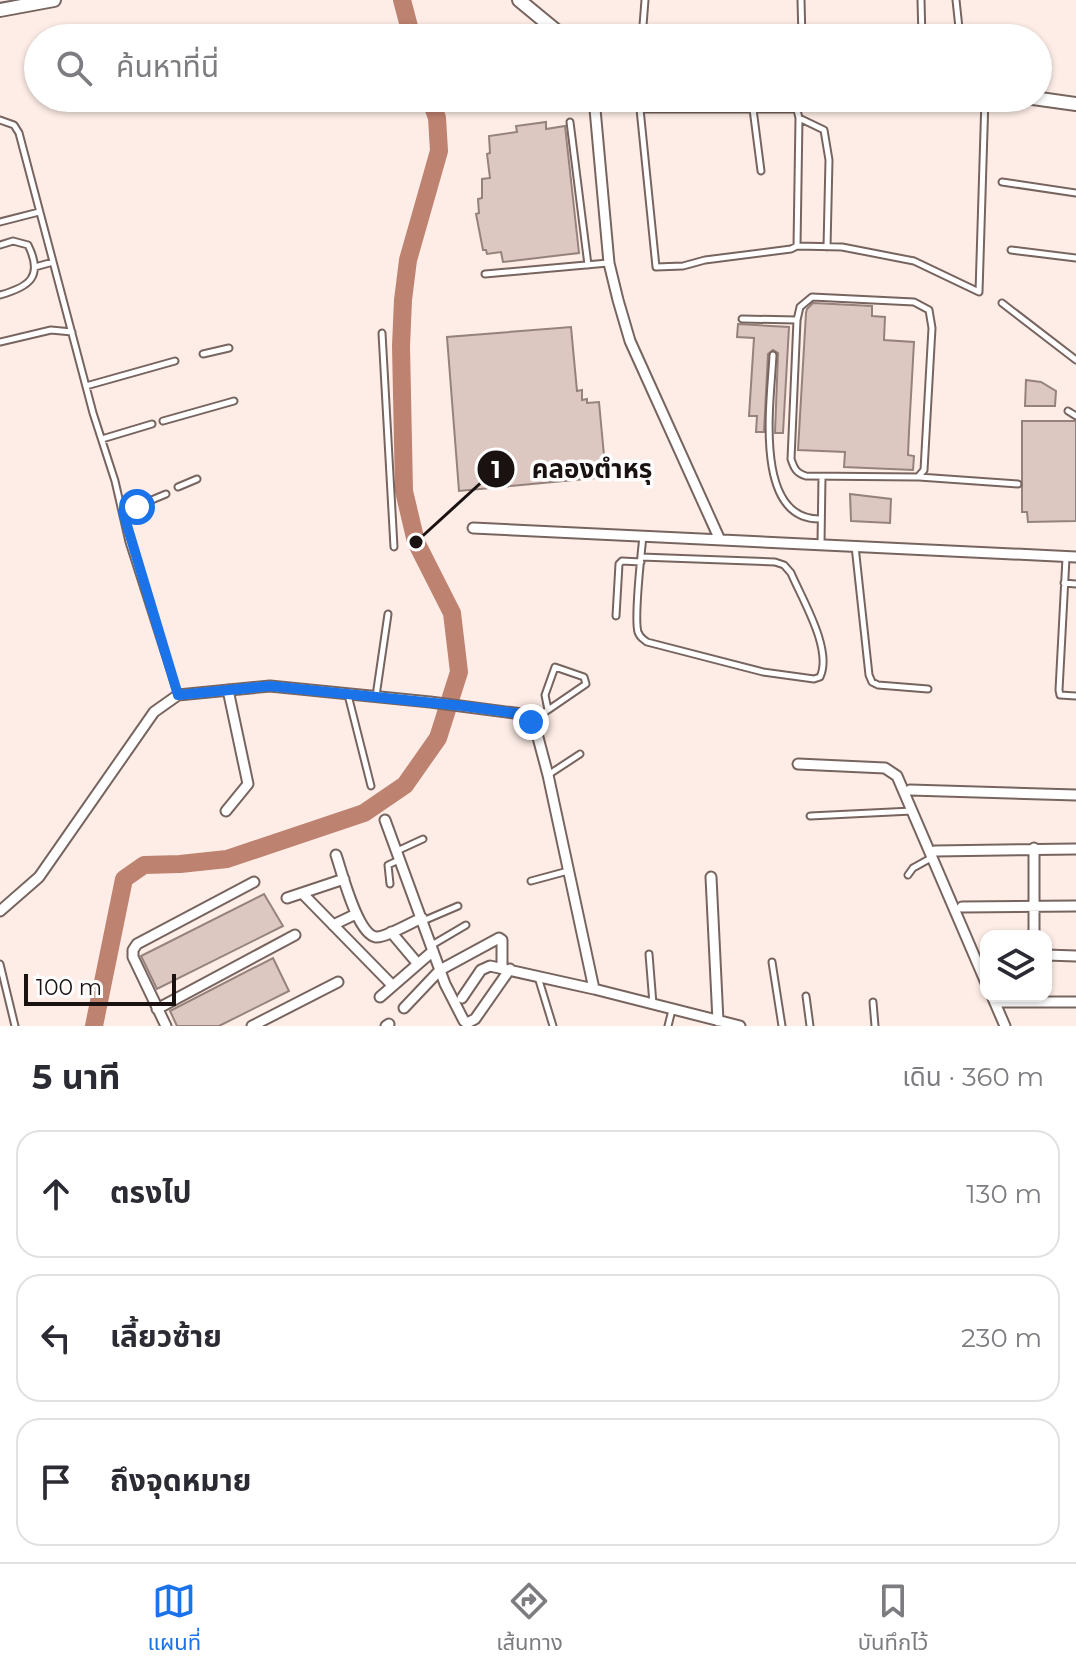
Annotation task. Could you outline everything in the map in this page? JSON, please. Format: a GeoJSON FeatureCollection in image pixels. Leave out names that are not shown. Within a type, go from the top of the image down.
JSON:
{"type":"FeatureCollection","features":[{"type":"Feature","properties":{"kind":"street"},"geometry":{"type":"LineString","coordinates":[[0,10],[54,0]]}},
{"type":"Feature","properties":{"kind":"street"},"geometry":{"type":"LineString","coordinates":[[519,0],[548,24]]}},
{"type":"Feature","properties":{"kind":"street"},"geometry":{"type":"LineString","coordinates":[[1052,101],[1076,104]]}},
{"type":"Feature","properties":{"kind":"street"},"geometry":{"type":"LineString","coordinates":[[595,112],[609,263],[630,341],[720,540]]}},
{"type":"Feature","properties":{"kind":"street"},"geometry":{"type":"LineString","coordinates":[[473,528],[1071,557]]}},
{"type":"Feature","properties":{"kind":"street"},"geometry":{"type":"LineString","coordinates":[[0,911],[39,877],[154,712],[178,695],[270,686],[463,706],[522,714],[536,730],[594,989]]}},
{"type":"Feature","properties":{"kind":"street"},"geometry":{"type":"LineString","coordinates":[[226,811],[248,784],[228,690]]}},
{"type":"Feature","properties":{"kind":"street"},"geometry":{"type":"LineString","coordinates":[[798,764],[892,771],[897,776],[980,968]]}},
{"type":"Feature","properties":{"kind":"street"},"geometry":{"type":"LineString","coordinates":[[910,790],[1076,795]]}},
{"type":"Feature","properties":{"kind":"street"},"geometry":{"type":"LineString","coordinates":[[385,820],[422,920],[432,948],[440,970],[445,984],[464,1021],[467,1023],[475,1019],[506,968],[502,940],[499,938],[440,970],[404,1008]]}},
{"type":"Feature","properties":{"kind":"street"},"geometry":{"type":"LineString","coordinates":[[933,854],[1034,848],[1076,849]]}},
{"type":"Feature","properties":{"kind":"street"},"geometry":{"type":"LineString","coordinates":[[1034,848],[1034,930]]}},
{"type":"Feature","properties":{"kind":"street"},"geometry":{"type":"LineString","coordinates":[[336,855],[356,914],[372,936],[379,938],[422,920]]}},
{"type":"Feature","properties":{"kind":"street"},"geometry":{"type":"LineString","coordinates":[[711,877],[718,1021]]}},
{"type":"Feature","properties":{"kind":"street"},"geometry":{"type":"LineString","coordinates":[[287,898],[344,879]]}},
{"type":"Feature","properties":{"kind":"street"},"geometry":{"type":"LineString","coordinates":[[166,1026],[133,957],[133,950],[137,944],[254,882]]}},
{"type":"Feature","properties":{"kind":"street"},"geometry":{"type":"LineString","coordinates":[[302,893],[392,985]]}},
{"type":"Feature","properties":{"kind":"street"},"geometry":{"type":"LineString","coordinates":[[962,907],[1076,906]]}},
{"type":"Feature","properties":{"kind":"street"},"geometry":{"type":"LineString","coordinates":[[333,925],[356,914]]}},
{"type":"Feature","properties":{"kind":"street"},"geometry":{"type":"LineString","coordinates":[[391,932],[418,964]]}},
{"type":"Feature","properties":{"kind":"street"},"geometry":{"type":"LineString","coordinates":[[157,1009],[295,935]]}},
{"type":"Feature","properties":{"kind":"street"},"geometry":{"type":"LineString","coordinates":[[380,997],[432,948]]}},
{"type":"Feature","properties":{"kind":"street"},"geometry":{"type":"LineString","coordinates":[[1052,955],[1076,956]]}},
{"type":"Feature","properties":{"kind":"street"},"geometry":{"type":"LineString","coordinates":[[462,998],[485,967],[506,968],[740,1026]]}},
{"type":"Feature","properties":{"kind":"street"},"geometry":{"type":"LineString","coordinates":[[252,1026],[338,982]]}},
{"type":"Feature","properties":{"kind":"street"},"geometry":{"type":"LineString","coordinates":[[1052,1000],[1076,1002]]}},
{"type":"Feature","properties":{"kind":"street"},"geometry":{"type":"LineString","coordinates":[[995,1002],[1005,1026]]}},
{"type":"Feature","properties":{"kind":"lane"},"geometry":{"type":"LineString","coordinates":[[643,24],[645,0]]}},
{"type":"Feature","properties":{"kind":"lane"},"geometry":{"type":"LineString","coordinates":[[801,0],[802,24]]}},
{"type":"Feature","properties":{"kind":"lane"},"geometry":{"type":"LineString","coordinates":[[921,0],[922,24]]}},
{"type":"Feature","properties":{"kind":"lane"},"geometry":{"type":"LineString","coordinates":[[956,0],[959,24]]}},
{"type":"Feature","properties":{"kind":"lane"},"geometry":{"type":"LineString","coordinates":[[640,112],[656,267],[683,266],[797,246],[842,247],[914,261],[979,292],[985,112]]}},
{"type":"Feature","properties":{"kind":"lane"},"geometry":{"type":"LineString","coordinates":[[753,112],[761,171]]}},
{"type":"Feature","properties":{"kind":"lane"},"geometry":{"type":"LineString","coordinates":[[797,246],[798,112]]}},
{"type":"Feature","properties":{"kind":"lane"},"geometry":{"type":"LineString","coordinates":[[799,118],[824,130],[829,160],[827,247]]}},
{"type":"Feature","properties":{"kind":"lane"},"geometry":{"type":"LineString","coordinates":[[0,120],[14,125],[19,133],[86,386],[178,695]]}},
{"type":"Feature","properties":{"kind":"lane"},"geometry":{"type":"LineString","coordinates":[[570,122],[588,265]]}},
{"type":"Feature","properties":{"kind":"lane"},"geometry":{"type":"LineString","coordinates":[[1002,182],[1076,193]]}},
{"type":"Feature","properties":{"kind":"lane"},"geometry":{"type":"LineString","coordinates":[[0,222],[39,212]]}},
{"type":"Feature","properties":{"kind":"lane"},"geometry":{"type":"LineString","coordinates":[[0,245],[13,241],[28,245],[35,267],[34,277],[20,289],[0,295]]}},
{"type":"Feature","properties":{"kind":"lane"},"geometry":{"type":"LineString","coordinates":[[1011,250],[1076,258]]}},
{"type":"Feature","properties":{"kind":"lane"},"geometry":{"type":"LineString","coordinates":[[35,267],[53,262]]}},
{"type":"Feature","properties":{"kind":"lane"},"geometry":{"type":"LineString","coordinates":[[485,274],[609,263]]}},
{"type":"Feature","properties":{"kind":"lane"},"geometry":{"type":"LineString","coordinates":[[918,477],[924,470],[932,328],[929,310],[914,302],[812,297],[800,307],[797,320],[791,459],[798,474],[918,477],[1018,484]]}},
{"type":"Feature","properties":{"kind":"lane"},"geometry":{"type":"LineString","coordinates":[[1002,303],[1076,360]]}},
{"type":"Feature","properties":{"kind":"lane"},"geometry":{"type":"LineString","coordinates":[[742,319],[797,320]]}},
{"type":"Feature","properties":{"kind":"lane"},"geometry":{"type":"LineString","coordinates":[[0,342],[51,330],[72,332]]}},
{"type":"Feature","properties":{"kind":"lane"},"geometry":{"type":"LineString","coordinates":[[382,333],[394,547]]}},
{"type":"Feature","properties":{"kind":"lane"},"geometry":{"type":"LineString","coordinates":[[203,354],[229,348]]}},
{"type":"Feature","properties":{"kind":"lane"},"geometry":{"type":"LineString","coordinates":[[773,355],[769,451],[772,471],[794,512],[807,519],[821,519]]}},
{"type":"Feature","properties":{"kind":"lane"},"geometry":{"type":"LineString","coordinates":[[86,386],[175,361]]}},
{"type":"Feature","properties":{"kind":"lane"},"geometry":{"type":"LineString","coordinates":[[163,421],[234,401]]}},
{"type":"Feature","properties":{"kind":"lane"},"geometry":{"type":"LineString","coordinates":[[1068,411],[1076,416]]}},
{"type":"Feature","properties":{"kind":"lane"},"geometry":{"type":"LineString","coordinates":[[102,439],[152,424]]}},
{"type":"Feature","properties":{"kind":"lane"},"geometry":{"type":"LineString","coordinates":[[821,544],[822,476]]}},
{"type":"Feature","properties":{"kind":"lane"},"geometry":{"type":"LineString","coordinates":[[178,487],[197,479]]}},
{"type":"Feature","properties":{"kind":"lane"},"geometry":{"type":"LineString","coordinates":[[123,512],[166,494]]}},
{"type":"Feature","properties":{"kind":"lane"},"geometry":{"type":"LineString","coordinates":[[616,616],[619,564],[625,560],[641,559],[775,562],[784,565],[791,573],[821,644],[823,671],[820,677],[814,679],[763,672],[647,642],[638,632],[637,625],[641,559],[643,536]]}},
{"type":"Feature","properties":{"kind":"lane"},"geometry":{"type":"LineString","coordinates":[[855,546],[872,682],[928,689]]}},
{"type":"Feature","properties":{"kind":"lane"},"geometry":{"type":"LineString","coordinates":[[1071,557],[1064,583],[1059,690],[1060,695],[1076,696]]}},
{"type":"Feature","properties":{"kind":"lane"},"geometry":{"type":"LineString","coordinates":[[1064,583],[1076,584]]}},
{"type":"Feature","properties":{"kind":"lane"},"geometry":{"type":"LineString","coordinates":[[376,696],[388,614]]}},
{"type":"Feature","properties":{"kind":"lane"},"geometry":{"type":"LineString","coordinates":[[531,722],[586,684],[584,677],[555,667],[545,695],[548,710]]}},
{"type":"Feature","properties":{"kind":"lane"},"geometry":{"type":"LineString","coordinates":[[348,694],[371,786]]}},
{"type":"Feature","properties":{"kind":"lane"},"geometry":{"type":"LineString","coordinates":[[548,775],[580,754]]}},
{"type":"Feature","properties":{"kind":"lane"},"geometry":{"type":"LineString","coordinates":[[810,816],[912,811]]}},
{"type":"Feature","properties":{"kind":"lane"},"geometry":{"type":"LineString","coordinates":[[390,884],[388,865],[423,839]]}},
{"type":"Feature","properties":{"kind":"lane"},"geometry":{"type":"LineString","coordinates":[[908,875],[933,854]]}},
{"type":"Feature","properties":{"kind":"lane"},"geometry":{"type":"LineString","coordinates":[[531,881],[569,871]]}},
{"type":"Feature","properties":{"kind":"lane"},"geometry":{"type":"LineString","coordinates":[[422,920],[458,906]]}},
{"type":"Feature","properties":{"kind":"lane"},"geometry":{"type":"LineString","coordinates":[[432,948],[466,925]]}},
{"type":"Feature","properties":{"kind":"lane"},"geometry":{"type":"LineString","coordinates":[[649,954],[653,1004]]}},
{"type":"Feature","properties":{"kind":"lane"},"geometry":{"type":"LineString","coordinates":[[772,962],[782,1026]]}},
{"type":"Feature","properties":{"kind":"lane"},"geometry":{"type":"LineString","coordinates":[[0,964],[15,1026]]}},
{"type":"Feature","properties":{"kind":"lane"},"geometry":{"type":"LineString","coordinates":[[537,975],[553,1026]]}},
{"type":"Feature","properties":{"kind":"lane"},"geometry":{"type":"LineString","coordinates":[[806,996],[810,1026]]}},
{"type":"Feature","properties":{"kind":"lane"},"geometry":{"type":"LineString","coordinates":[[873,1002],[875,1026]]}},
{"type":"Feature","properties":{"kind":"lane"},"geometry":{"type":"LineString","coordinates":[[668,1026],[672,1009]]}},
{"type":"Feature","properties":{"kind":"building"},"geometry":{"type":"Polygon","coordinates":[[[546,122],[546,129],[565,126],[579,253],[503,262],[501,252],[487,254],[483,250],[476,214],[479,213],[478,199],[482,198],[482,179],[490,178],[487,154],[490,153],[489,136],[517,132],[516,126],[546,122]]]}},
{"type":"Feature","properties":{"kind":"building"},"geometry":{"type":"Polygon","coordinates":[[[813,303],[872,306],[872,316],[885,317],[884,340],[914,342],[908,455],[914,456],[913,470],[844,467],[845,452],[798,450],[806,313],[813,303]]]}},
{"type":"Feature","properties":{"kind":"building"},"geometry":{"type":"Polygon","coordinates":[[[738,324],[789,327],[783,433],[775,433],[778,353],[773,350],[768,354],[764,432],[756,432],[757,416],[749,416],[754,338],[737,337],[738,324]]]}},
{"type":"Feature","properties":{"kind":"building"},"geometry":{"type":"Polygon","coordinates":[[[571,327],[577,391],[582,390],[582,400],[587,399],[587,403],[599,402],[606,477],[459,491],[447,337],[571,327]]]}},
{"type":"Feature","properties":{"kind":"building"},"geometry":{"type":"Polygon","coordinates":[[[1026,380],[1041,382],[1056,391],[1055,406],[1025,406],[1026,380]]]}},
{"type":"Feature","properties":{"kind":"building"},"geometry":{"type":"Polygon","coordinates":[[[1022,421],[1076,421],[1076,521],[1028,522],[1027,512],[1022,512],[1022,421]]]}},
{"type":"Feature","properties":{"kind":"building"},"geometry":{"type":"Polygon","coordinates":[[[850,494],[891,499],[890,523],[851,521],[850,494]]]}},
{"type":"Feature","properties":{"kind":"building"},"geometry":{"type":"Polygon","coordinates":[[[264,894],[283,926],[157,989],[141,956],[264,894]]]}},
{"type":"Feature","properties":{"kind":"building"},"geometry":{"type":"Polygon","coordinates":[[[273,958],[289,991],[219,1026],[177,1026],[170,1011],[273,958]]]}},
{"type":"Feature","properties":{"kind":"waterway"},"geometry":{"type":"LineString","coordinates":[[402,0],[408,24]]}},
{"type":"Feature","properties":{"kind":"waterway"},"geometry":{"type":"LineString","coordinates":[[94,1026],[124,879],[144,865],[227,859],[364,813],[405,785],[438,738],[459,672],[452,613],[416,542],[404,491],[401,346],[408,260],[439,151],[435,112]]}},
{"type":"Feature","properties":{"kind":"place","name":"คลองตำหรุ"},"geometry":{"type":"Point","coordinates":[416,542]}},
{"type":"Feature","properties":{"kind":"route"},"geometry":{"type":"LineString","coordinates":[[137,507],[123,512],[129,542],[178,695],[270,686],[522,714],[531,722]]}}]}
